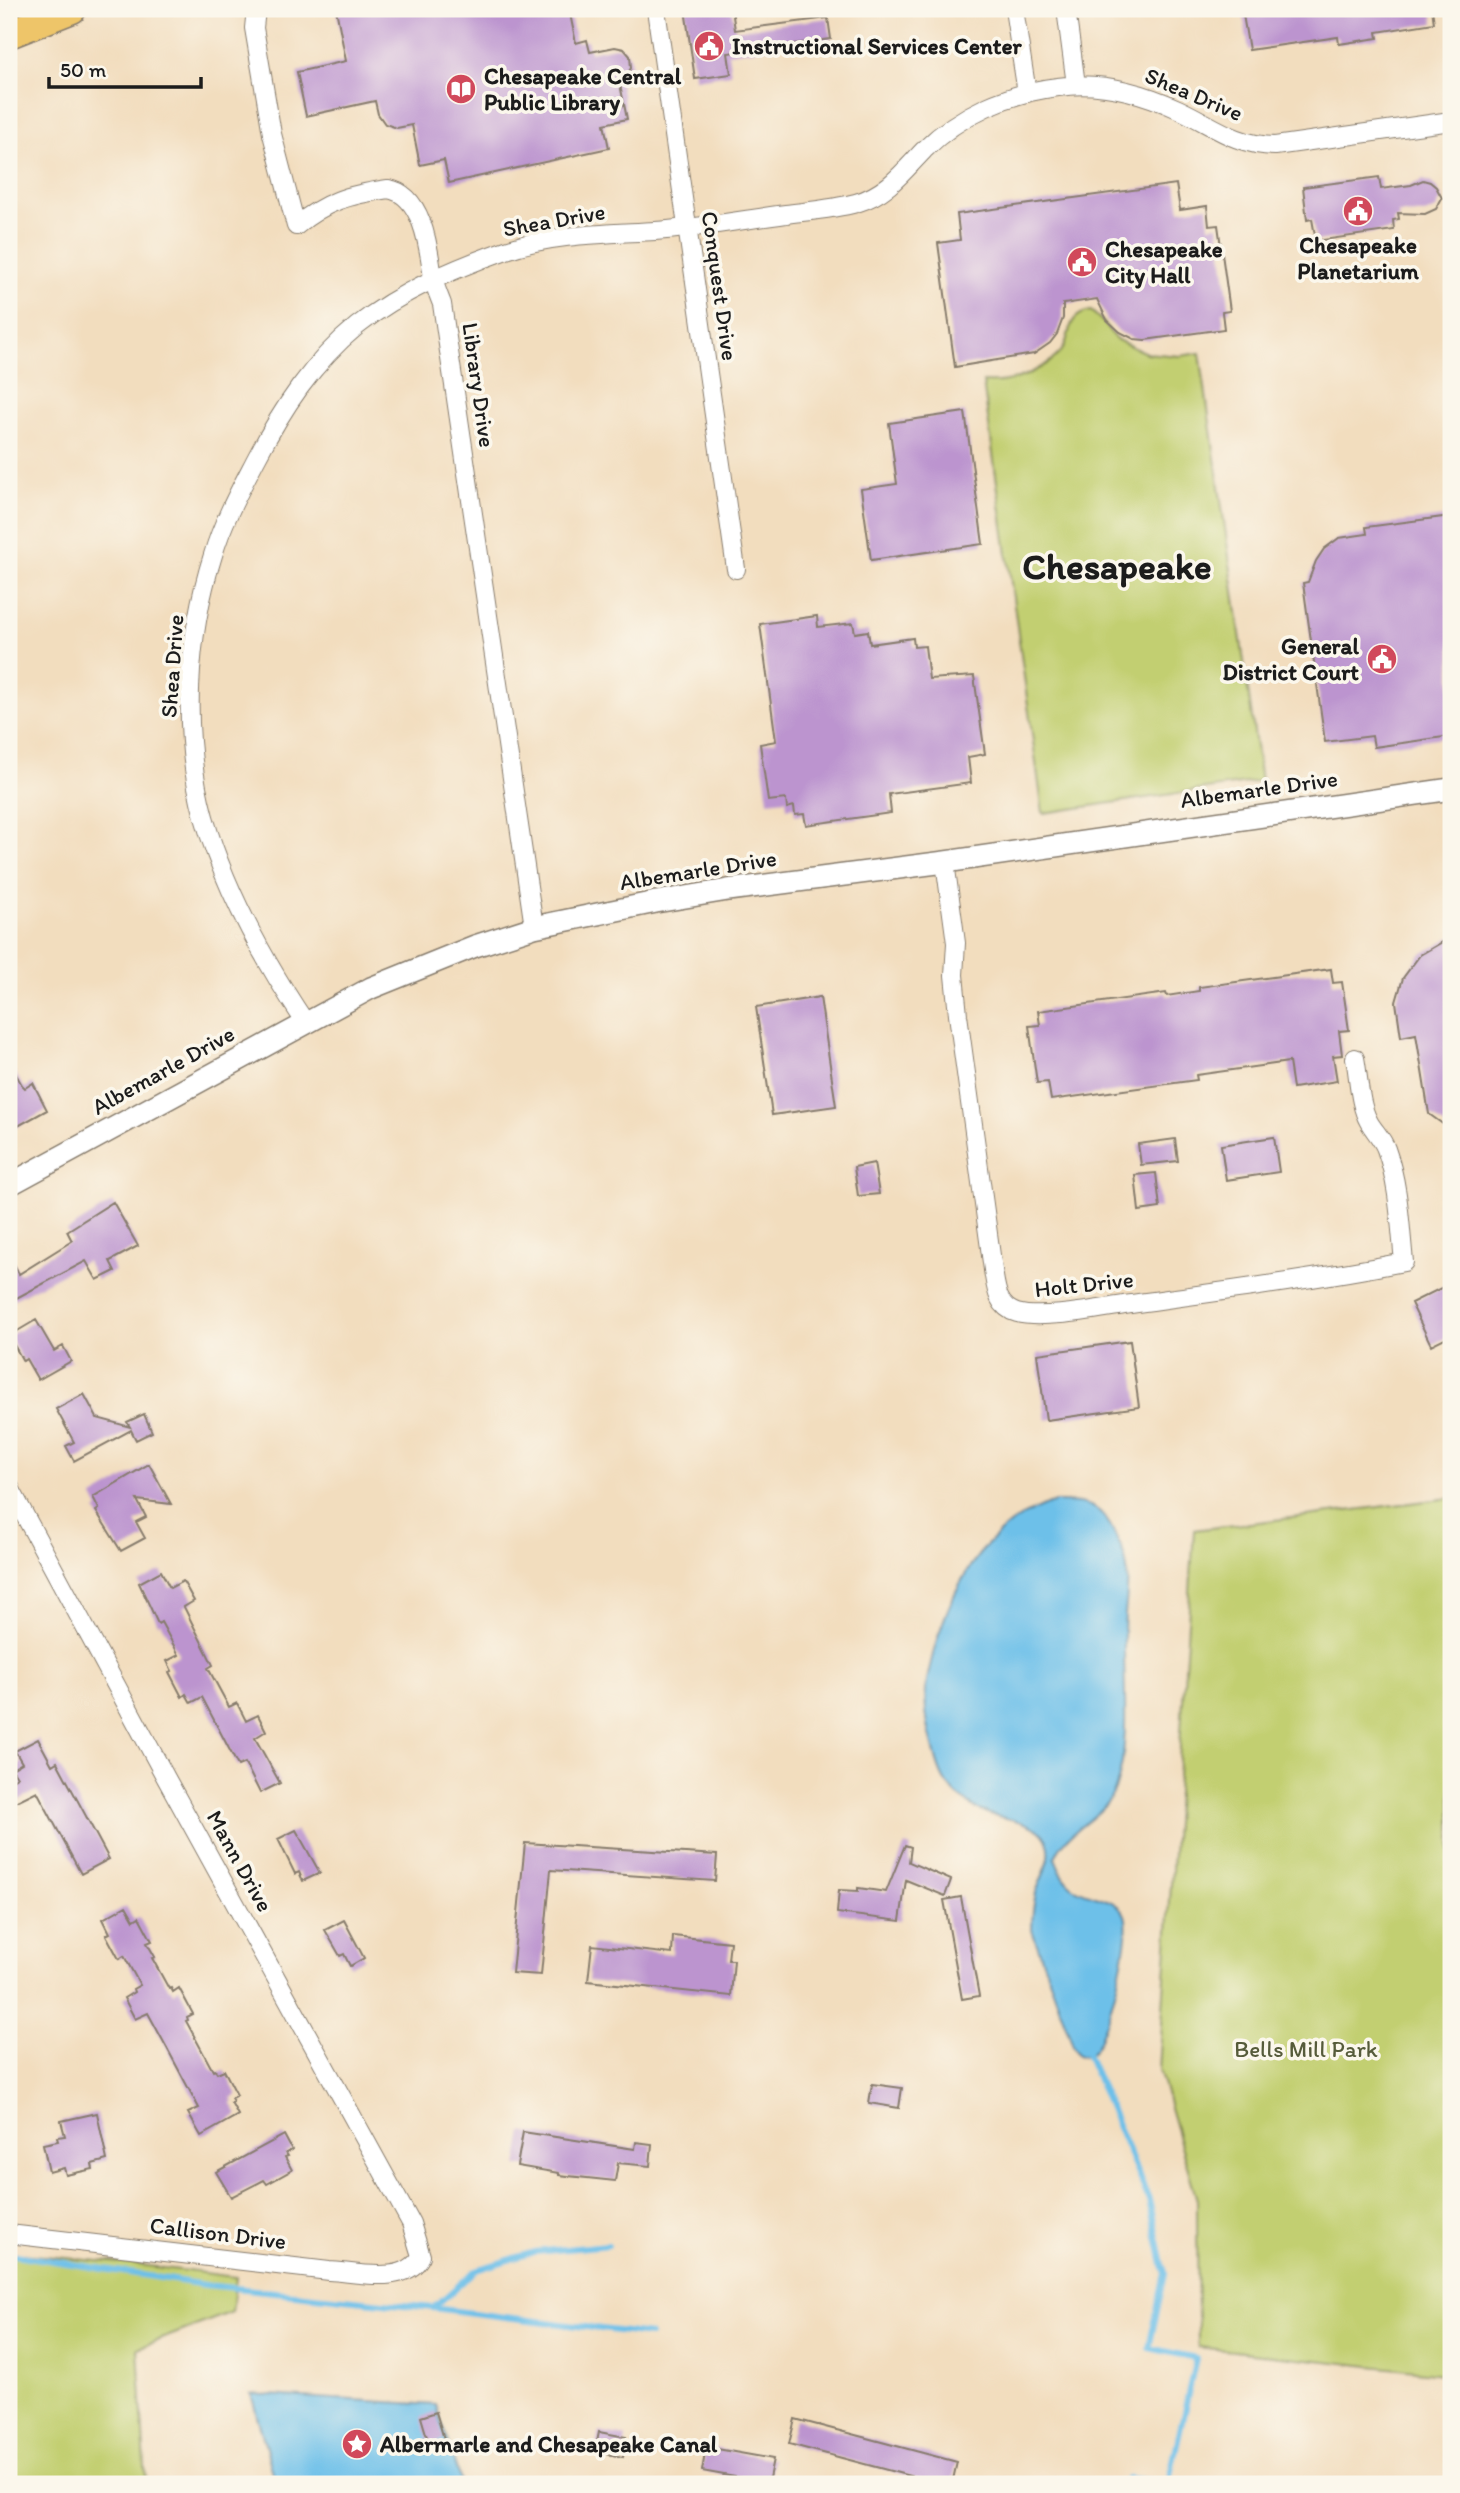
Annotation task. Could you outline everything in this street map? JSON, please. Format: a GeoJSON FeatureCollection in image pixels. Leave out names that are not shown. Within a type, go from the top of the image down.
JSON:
{"type":"FeatureCollection","features":[{"type":"Feature","properties":{"kind":"main road"},"geometry":{"type":"LineString","coordinates":[[9,34],[72,9]]}},
{"type":"Feature","properties":{"kind":"street","name":"Library Drive"},"geometry":{"type":"LineString","coordinates":[[256,9],[254,28],[272,134],[296,226],[315,211],[340,199],[394,190],[406,198],[418,217],[429,246],[434,279],[442,304],[534,927]]}},
{"type":"Feature","properties":{"kind":"street","name":"Conquest Drive"},"geometry":{"type":"LineString","coordinates":[[656,9],[735,563]]}},
{"type":"Feature","properties":{"kind":"street"},"geometry":{"type":"LineString","coordinates":[[1014,9],[1027,93]]}},
{"type":"Feature","properties":{"kind":"street"},"geometry":{"type":"LineString","coordinates":[[1066,9],[1076,86]]}},
{"type":"Feature","properties":{"kind":"street","name":"Shea Drive"},"geometry":{"type":"LineString","coordinates":[[305,1023],[250,930],[224,875],[203,814],[195,769],[190,711],[198,615],[213,555],[232,503],[272,427],[295,393],[320,362],[357,327],[400,297],[434,279],[501,252],[535,243],[583,236],[688,229],[853,204],[870,198],[898,180],[924,150],[956,124],[994,103],[1027,93],[1076,86],[1136,92],[1179,109],[1223,134],[1257,145],[1275,146],[1451,121]]}},
{"type":"Feature","properties":{"kind":"street","name":"Albemarle Drive"},"geometry":{"type":"LineString","coordinates":[[9,1185],[371,988],[416,968],[534,927],[728,890],[945,862],[1451,789]]}},
{"type":"Feature","properties":{"kind":"street","name":"Holt Drive"},"geometry":{"type":"LineString","coordinates":[[945,862],[956,943],[954,975],[993,1270],[1000,1301],[1009,1310],[1031,1315],[1091,1309],[1283,1283],[1404,1262],[1396,1187],[1387,1150],[1368,1121],[1364,1109],[1355,1058]]}},
{"type":"Feature","properties":{"kind":"street","name":"Mann Drive"},"geometry":{"type":"LineString","coordinates":[[9,1486],[411,2223],[421,2251],[418,2262]]}},
{"type":"Feature","properties":{"kind":"street","name":"Callison Drive"},"geometry":{"type":"LineString","coordinates":[[9,2234],[341,2272],[396,2274],[406,2272],[418,2262]]}},
{"type":"Feature","properties":{"kind":"green space"},"geometry":{"type":"Polygon","coordinates":[[[1091,311],[1115,339],[1146,353],[1180,356],[1200,353],[1261,781],[1043,813],[983,382],[1012,380],[1042,367],[1060,353],[1076,317],[1091,311]]]}},
{"type":"Feature","properties":{"kind":"green space","name":"Bells Mill Park"},"geometry":{"type":"Polygon","coordinates":[[[1451,1498],[1451,2375],[1198,2347],[1197,2200],[1159,2070],[1194,1530],[1451,1498]]]}},
{"type":"Feature","properties":{"kind":"green space"},"geometry":{"type":"Polygon","coordinates":[[[9,2253],[236,2277],[232,2312],[138,2348],[146,2484],[9,2484],[9,2253]]]}},
{"type":"Feature","properties":{"kind":"water"},"geometry":{"type":"Polygon","coordinates":[[[1055,1502],[1084,1504],[1100,1512],[1114,1531],[1121,1548],[1127,1578],[1124,1633],[1125,1731],[1121,1770],[1116,1787],[1103,1808],[1067,1839],[1055,1858],[1069,1883],[1078,1890],[1114,1903],[1124,1913],[1126,1922],[1124,1953],[1106,2024],[1098,2043],[1087,2056],[1078,2055],[1074,2048],[1032,1930],[1036,1893],[1049,1859],[1045,1837],[1034,1827],[976,1808],[948,1785],[937,1761],[925,1704],[927,1679],[938,1637],[967,1572],[995,1537],[1012,1523],[1055,1502]]]}},
{"type":"Feature","properties":{"kind":"water","name":"Albermarle and Chesapeake Canal"},"geometry":{"type":"Polygon","coordinates":[[[251,2394],[436,2405],[461,2484],[276,2484],[251,2394]]]}},
{"type":"Feature","properties":{"kind":"building","name":"Chesapeake Central Public Library"},"geometry":{"type":"Polygon","coordinates":[[[336,9],[569,9],[576,43],[587,40],[590,52],[615,47],[624,49],[630,56],[631,68],[627,75],[619,79],[627,119],[604,124],[609,148],[449,183],[444,160],[420,165],[412,125],[397,128],[385,124],[378,114],[375,101],[306,116],[297,72],[346,61],[336,9]]]}},
{"type":"Feature","properties":{"kind":"building"},"geometry":{"type":"Polygon","coordinates":[[[685,9],[732,9],[735,30],[828,18],[831,39],[728,53],[731,74],[695,79],[685,9]]]}},
{"type":"Feature","properties":{"kind":"building"},"geometry":{"type":"Polygon","coordinates":[[[1242,9],[1432,9],[1434,23],[1377,32],[1378,38],[1339,44],[1338,37],[1249,50],[1242,9]]]}},
{"type":"Feature","properties":{"kind":"building","name":"Chesapeake Planetarium"},"geometry":{"type":"Polygon","coordinates":[[[1379,177],[1381,189],[1411,185],[1423,180],[1430,182],[1442,198],[1436,209],[1425,214],[1398,213],[1399,219],[1393,220],[1394,230],[1316,241],[1312,219],[1307,220],[1303,187],[1379,177]]]}},
{"type":"Feature","properties":{"kind":"building","name":"Chesapeake City Hall"},"geometry":{"type":"Polygon","coordinates":[[[1176,184],[1180,210],[1207,206],[1209,226],[1218,225],[1230,311],[1222,312],[1224,329],[1145,340],[1134,339],[1120,332],[1107,320],[1097,299],[1063,304],[1063,318],[1057,334],[1050,343],[1034,354],[955,367],[938,243],[960,240],[957,214],[1176,184]]]}},
{"type":"Feature","properties":{"kind":"building"},"geometry":{"type":"Polygon","coordinates":[[[965,412],[983,544],[871,560],[861,489],[897,484],[889,423],[965,412]]]}},
{"type":"Feature","properties":{"kind":"building","name":"General District Court"},"geometry":{"type":"Polygon","coordinates":[[[1451,516],[1451,736],[1374,747],[1372,736],[1325,742],[1303,583],[1308,582],[1324,549],[1339,538],[1367,534],[1366,527],[1451,516]]]}},
{"type":"Feature","properties":{"kind":"building"},"geometry":{"type":"Polygon","coordinates":[[[817,616],[818,627],[853,623],[855,633],[868,631],[870,644],[913,638],[914,647],[925,646],[929,679],[974,676],[985,754],[968,757],[971,783],[889,794],[891,813],[806,825],[804,814],[795,815],[794,806],[787,808],[786,799],[768,801],[760,744],[776,741],[760,624],[817,616]]]}},
{"type":"Feature","properties":{"kind":"building"},"geometry":{"type":"Polygon","coordinates":[[[1451,937],[1451,1130],[1429,1114],[1416,1034],[1401,1037],[1396,1002],[1403,978],[1420,955],[1451,937]]]}},
{"type":"Feature","properties":{"kind":"building"},"geometry":{"type":"Polygon","coordinates":[[[1331,969],[1333,983],[1342,982],[1349,1030],[1339,1031],[1342,1055],[1333,1056],[1337,1081],[1293,1088],[1289,1062],[1196,1075],[1197,1080],[1051,1100],[1048,1082],[1037,1083],[1029,1026],[1040,1025],[1038,1011],[1166,993],[1167,996],[1199,991],[1199,987],[1331,969]]]}},
{"type":"Feature","properties":{"kind":"building"},"geometry":{"type":"Polygon","coordinates":[[[820,997],[836,1106],[772,1115],[756,1007],[820,997]]]}},
{"type":"Feature","properties":{"kind":"building"},"geometry":{"type":"Polygon","coordinates":[[[9,1062],[25,1088],[33,1083],[47,1110],[9,1131],[9,1062]]]}},
{"type":"Feature","properties":{"kind":"building"},"geometry":{"type":"Polygon","coordinates":[[[1274,1137],[1279,1172],[1226,1180],[1221,1145],[1274,1137]]]}},
{"type":"Feature","properties":{"kind":"building"},"geometry":{"type":"Polygon","coordinates":[[[1175,1139],[1178,1161],[1141,1165],[1138,1144],[1175,1139]]]}},
{"type":"Feature","properties":{"kind":"building"},"geometry":{"type":"Polygon","coordinates":[[[874,1163],[879,1194],[858,1196],[854,1167],[874,1163]]]}},
{"type":"Feature","properties":{"kind":"building"},"geometry":{"type":"Polygon","coordinates":[[[1156,1173],[1160,1208],[1139,1211],[1135,1175],[1156,1173]]]}},
{"type":"Feature","properties":{"kind":"building"},"geometry":{"type":"Polygon","coordinates":[[[113,1202],[138,1246],[110,1261],[115,1271],[97,1280],[86,1261],[9,1302],[9,1254],[19,1274],[72,1241],[67,1231],[113,1202]]]}},
{"type":"Feature","properties":{"kind":"building"},"geometry":{"type":"Polygon","coordinates":[[[1451,1283],[1451,1335],[1431,1345],[1411,1303],[1451,1283]]]}},
{"type":"Feature","properties":{"kind":"building"},"geometry":{"type":"Polygon","coordinates":[[[36,1320],[54,1351],[63,1346],[71,1361],[38,1380],[9,1336],[36,1320]]]}},
{"type":"Feature","properties":{"kind":"building"},"geometry":{"type":"Polygon","coordinates":[[[1130,1341],[1139,1407],[1046,1420],[1037,1354],[1130,1341]]]}},
{"type":"Feature","properties":{"kind":"building"},"geometry":{"type":"Polygon","coordinates":[[[84,1394],[97,1418],[130,1427],[127,1422],[144,1414],[152,1432],[136,1440],[131,1430],[74,1461],[66,1446],[74,1442],[56,1409],[84,1394]]]}},
{"type":"Feature","properties":{"kind":"building"},"geometry":{"type":"Polygon","coordinates":[[[149,1464],[171,1504],[137,1500],[146,1517],[136,1522],[145,1538],[121,1551],[96,1511],[99,1509],[93,1497],[149,1464]]]}},
{"type":"Feature","properties":{"kind":"building"},"geometry":{"type":"Polygon","coordinates":[[[161,1571],[170,1588],[183,1581],[194,1601],[184,1607],[213,1665],[208,1668],[229,1707],[237,1703],[246,1721],[258,1715],[266,1731],[255,1738],[280,1783],[260,1793],[245,1763],[238,1766],[202,1697],[191,1703],[186,1694],[182,1697],[169,1672],[172,1671],[167,1661],[179,1655],[161,1622],[158,1624],[139,1583],[161,1571]]]}},
{"type":"Feature","properties":{"kind":"building"},"geometry":{"type":"Polygon","coordinates":[[[38,1739],[52,1765],[57,1762],[109,1859],[81,1874],[37,1791],[15,1802],[9,1791],[9,1782],[17,1777],[12,1769],[22,1763],[15,1751],[38,1739]]]}},
{"type":"Feature","properties":{"kind":"building"},"geometry":{"type":"Polygon","coordinates":[[[296,1830],[320,1873],[303,1881],[299,1872],[295,1874],[278,1839],[296,1830]]]}},
{"type":"Feature","properties":{"kind":"building"},"geometry":{"type":"Polygon","coordinates":[[[525,1843],[717,1855],[715,1881],[551,1870],[541,1975],[512,1973],[525,1843]]]}},
{"type":"Feature","properties":{"kind":"building"},"geometry":{"type":"Polygon","coordinates":[[[905,1845],[911,1847],[909,1862],[951,1880],[945,1896],[906,1880],[900,1921],[837,1913],[839,1890],[858,1891],[858,1888],[886,1892],[905,1845]]]}},
{"type":"Feature","properties":{"kind":"building"},"geometry":{"type":"Polygon","coordinates":[[[961,1897],[979,1996],[962,1999],[944,1900],[961,1897]]]}},
{"type":"Feature","properties":{"kind":"building"},"geometry":{"type":"Polygon","coordinates":[[[126,1906],[134,1920],[139,1917],[152,1941],[147,1943],[155,1957],[152,1958],[169,1989],[173,1992],[179,1988],[193,2014],[187,2017],[186,2021],[213,2071],[217,2073],[224,2070],[237,2095],[231,2098],[231,2102],[238,2115],[201,2136],[188,2113],[199,2108],[148,2013],[135,2019],[124,1998],[140,1985],[124,1956],[119,1959],[106,1935],[110,1933],[103,1919],[126,1906]]]}},
{"type":"Feature","properties":{"kind":"building"},"geometry":{"type":"Polygon","coordinates":[[[344,1920],[364,1958],[350,1966],[344,1954],[340,1956],[325,1930],[344,1920]]]}},
{"type":"Feature","properties":{"kind":"building"},"geometry":{"type":"Polygon","coordinates":[[[673,1936],[730,1942],[728,1960],[734,1960],[731,1996],[588,1981],[592,1945],[672,1954],[673,1936]]]}},
{"type":"Feature","properties":{"kind":"building"},"geometry":{"type":"Polygon","coordinates":[[[872,2084],[902,2088],[899,2108],[869,2103],[872,2084]]]}},
{"type":"Feature","properties":{"kind":"building"},"geometry":{"type":"Polygon","coordinates":[[[97,2113],[107,2160],[92,2164],[93,2169],[66,2175],[64,2168],[49,2172],[43,2144],[58,2141],[57,2137],[65,2136],[61,2121],[97,2113]]]}},
{"type":"Feature","properties":{"kind":"building"},"geometry":{"type":"Polygon","coordinates":[[[523,2132],[635,2149],[636,2142],[652,2144],[650,2166],[618,2163],[615,2181],[559,2175],[517,2166],[523,2132]]]}},
{"type":"Feature","properties":{"kind":"building"},"geometry":{"type":"Polygon","coordinates":[[[284,2135],[292,2150],[286,2153],[288,2156],[285,2157],[292,2170],[267,2184],[264,2180],[231,2197],[216,2172],[284,2135]]]}},
{"type":"Feature","properties":{"kind":"building"},"geometry":{"type":"Polygon","coordinates":[[[436,2412],[444,2439],[429,2444],[421,2417],[436,2412]]]}},
{"type":"Feature","properties":{"kind":"building"},"geometry":{"type":"Polygon","coordinates":[[[795,2419],[957,2462],[952,2484],[940,2484],[789,2444],[795,2419]]]}},
{"type":"Feature","properties":{"kind":"building"},"geometry":{"type":"Polygon","coordinates":[[[599,2432],[626,2437],[623,2457],[595,2452],[599,2432]]]}},
{"type":"Feature","properties":{"kind":"building"},"geometry":{"type":"Polygon","coordinates":[[[706,2447],[773,2459],[768,2483],[702,2471],[706,2447]]]}},
{"type":"Feature","properties":{"kind":"waterway"},"geometry":{"type":"LineString","coordinates":[[1088,2056],[1149,2200],[1165,2273],[1149,2348],[1196,2358],[1168,2484]]}},
{"type":"Feature","properties":{"kind":"waterway"},"geometry":{"type":"LineString","coordinates":[[433,2308],[476,2270],[534,2252],[608,2245]]}},
{"type":"Feature","properties":{"kind":"waterway"},"geometry":{"type":"LineString","coordinates":[[9,2254],[205,2285],[433,2308],[650,2335]]}},
{"type":"Feature","properties":{"kind":"waterway"},"geometry":{"type":"LineString","coordinates":[[1128,2478],[1167,2484]]}},
{"type":"Feature","properties":{"kind":"place","name":"Instructional Services Center"},"geometry":{"type":"Point","coordinates":[709,46]}},
{"type":"Feature","properties":{"kind":"place","name":"Chesapeake Central Public Library"},"geometry":{"type":"Point","coordinates":[461,89]}},
{"type":"Feature","properties":{"kind":"place","name":"Chesapeake Planetarium"},"geometry":{"type":"Point","coordinates":[1358,211]}},
{"type":"Feature","properties":{"kind":"place","name":"Chesapeake City Hall"},"geometry":{"type":"Point","coordinates":[1082,262]}},
{"type":"Feature","properties":{"kind":"place","name":"General District Court"},"geometry":{"type":"Point","coordinates":[1382,659]}},
{"type":"Feature","properties":{"kind":"place","name":"Albermarle and Chesapeake Canal"},"geometry":{"type":"Point","coordinates":[357,2444]}},
{"type":"Feature","properties":{"kind":"district","name":"Chesapeake"},"geometry":{"type":"Point","coordinates":[1117,566]}}]}
